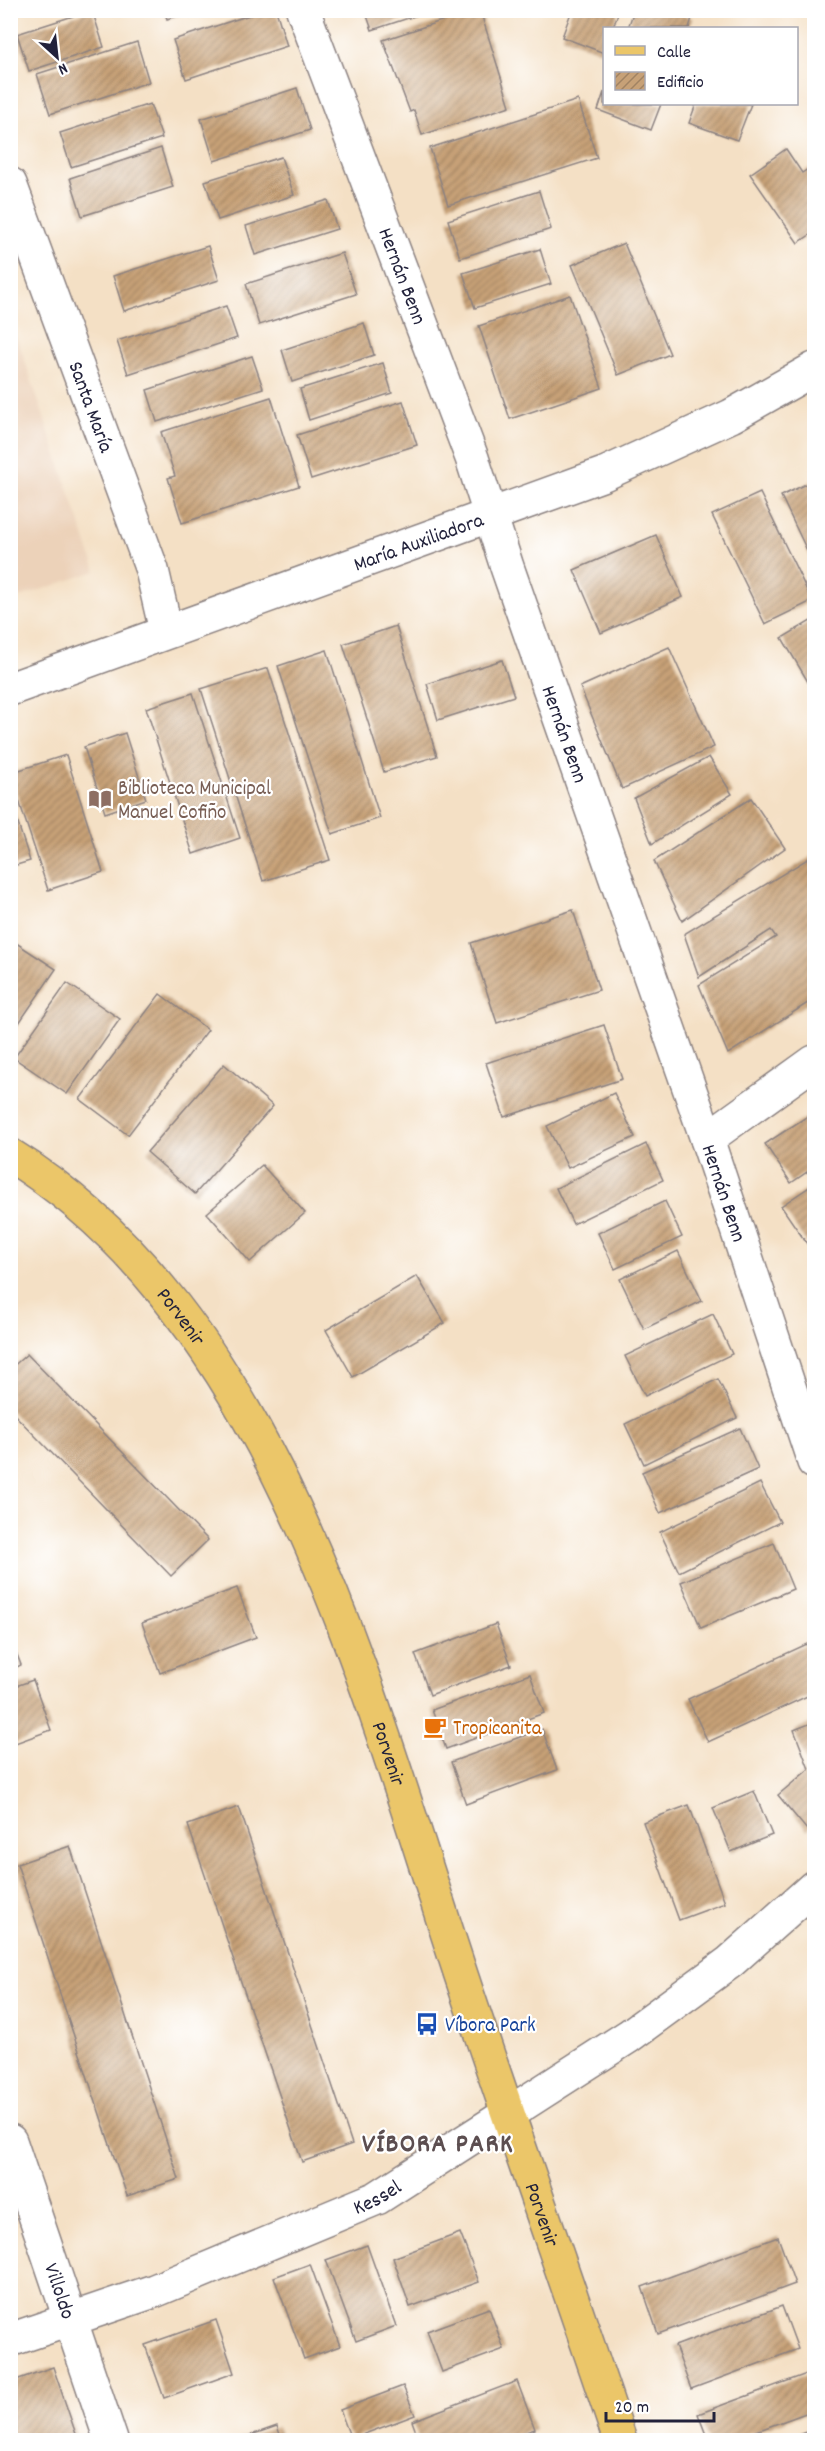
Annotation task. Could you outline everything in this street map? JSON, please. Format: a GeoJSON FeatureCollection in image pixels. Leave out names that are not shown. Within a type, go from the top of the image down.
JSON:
{"type":"FeatureCollection","features":[{"type":"Feature","properties":{"kind":"main road","name":"Porvenir"},"geometry":{"type":"LineString","coordinates":[[10,1155],[44,1176],[95,1220],[156,1282],[215,1361],[289,1497],[348,1631],[507,2116],[545,2218],[620,2440]]}},
{"type":"Feature","properties":{"kind":"street","name":"Hernán Benn"},"geometry":{"type":"LineString","coordinates":[[303,10],[472,458],[707,1139],[814,1462]]}},
{"type":"Feature","properties":{"kind":"street","name":"Santa María"},"geometry":{"type":"LineString","coordinates":[[10,184],[152,570],[166,632]]}},
{"type":"Feature","properties":{"kind":"street","name":"María Auxiliadora"},"geometry":{"type":"LineString","coordinates":[[10,688],[491,516],[615,469],[731,416],[814,369]]}},
{"type":"Feature","properties":{"kind":"street"},"geometry":{"type":"LineString","coordinates":[[707,1139],[814,1062]]}},
{"type":"Feature","properties":{"kind":"street","name":"Kessel"},"geometry":{"type":"LineString","coordinates":[[10,2340],[233,2259],[377,2198],[629,2036],[721,1968],[814,1887]]}},
{"type":"Feature","properties":{"kind":"street","name":"Villoldo"},"geometry":{"type":"LineString","coordinates":[[10,2141],[111,2440]]}},
{"type":"Feature","properties":{"kind":"shaded area"},"geometry":{"type":"Polygon","coordinates":[[[10,317],[96,571],[11,600],[10,600],[10,317]]]}},
{"type":"Feature","properties":{"kind":"building"},"geometry":{"type":"Polygon","coordinates":[[[92,10],[104,47],[29,71],[17,34],[92,10]]]}},
{"type":"Feature","properties":{"kind":"building"},"geometry":{"type":"Polygon","coordinates":[[[164,10],[192,10],[193,11],[167,19],[164,10]]]}},
{"type":"Feature","properties":{"kind":"building"},"geometry":{"type":"Polygon","coordinates":[[[265,10],[276,10],[287,46],[186,79],[173,40],[265,10]]]}},
{"type":"Feature","properties":{"kind":"building"},"geometry":{"type":"Polygon","coordinates":[[[365,10],[430,10],[430,11],[372,30],[365,10]]]}},
{"type":"Feature","properties":{"kind":"building"},"geometry":{"type":"Polygon","coordinates":[[[480,10],[510,106],[422,135],[414,110],[410,112],[383,40],[480,10]]]}},
{"type":"Feature","properties":{"kind":"building"},"geometry":{"type":"Polygon","coordinates":[[[572,10],[619,10],[613,27],[603,27],[603,53],[562,37],[572,10]]]}},
{"type":"Feature","properties":{"kind":"building"},"geometry":{"type":"Polygon","coordinates":[[[634,10],[672,10],[692,18],[689,27],[628,27],[634,10]]]}},
{"type":"Feature","properties":{"kind":"building"},"geometry":{"type":"Polygon","coordinates":[[[137,42],[149,82],[50,114],[37,74],[137,42]]]}},
{"type":"Feature","properties":{"kind":"building"},"geometry":{"type":"Polygon","coordinates":[[[297,88],[310,130],[214,161],[201,119],[297,88]]]}},
{"type":"Feature","properties":{"kind":"building"},"geometry":{"type":"Polygon","coordinates":[[[603,95],[603,105],[661,105],[651,130],[598,110],[603,95]]]}},
{"type":"Feature","properties":{"kind":"building"},"geometry":{"type":"Polygon","coordinates":[[[578,100],[597,158],[448,205],[430,148],[578,100]]]}},
{"type":"Feature","properties":{"kind":"building"},"geometry":{"type":"Polygon","coordinates":[[[150,104],[162,138],[71,167],[60,133],[150,104]]]}},
{"type":"Feature","properties":{"kind":"building"},"geometry":{"type":"Polygon","coordinates":[[[696,105],[751,105],[737,140],[689,123],[696,105]]]}},
{"type":"Feature","properties":{"kind":"building"},"geometry":{"type":"Polygon","coordinates":[[[161,148],[173,187],[82,216],[70,178],[161,148]]]}},
{"type":"Feature","properties":{"kind":"building"},"geometry":{"type":"Polygon","coordinates":[[[786,149],[802,173],[814,165],[814,232],[798,243],[750,174],[786,149]]]}},
{"type":"Feature","properties":{"kind":"building"},"geometry":{"type":"Polygon","coordinates":[[[281,157],[294,195],[218,220],[205,181],[281,157]]]}},
{"type":"Feature","properties":{"kind":"building"},"geometry":{"type":"Polygon","coordinates":[[[539,191],[551,229],[460,258],[448,220],[539,191]]]}},
{"type":"Feature","properties":{"kind":"building"},"geometry":{"type":"Polygon","coordinates":[[[328,200],[337,229],[255,255],[246,226],[328,200]]]}},
{"type":"Feature","properties":{"kind":"building"},"geometry":{"type":"Polygon","coordinates":[[[624,243],[670,354],[618,375],[572,265],[624,243]]]}},
{"type":"Feature","properties":{"kind":"building"},"geometry":{"type":"Polygon","coordinates":[[[208,246],[219,280],[124,311],[113,276],[208,246]]]}},
{"type":"Feature","properties":{"kind":"building"},"geometry":{"type":"Polygon","coordinates":[[[540,249],[551,284],[475,308],[463,273],[540,249]]]}},
{"type":"Feature","properties":{"kind":"building"},"geometry":{"type":"Polygon","coordinates":[[[342,253],[356,294],[259,325],[246,284],[342,253]]]}},
{"type":"Feature","properties":{"kind":"building"},"geometry":{"type":"Polygon","coordinates":[[[570,295],[602,388],[510,419],[479,326],[570,295]]]}},
{"type":"Feature","properties":{"kind":"building"},"geometry":{"type":"Polygon","coordinates":[[[226,306],[237,338],[128,374],[117,341],[226,306]]]}},
{"type":"Feature","properties":{"kind":"building"},"geometry":{"type":"Polygon","coordinates":[[[364,323],[374,355],[292,382],[282,350],[364,323]]]}},
{"type":"Feature","properties":{"kind":"building"},"geometry":{"type":"Polygon","coordinates":[[[252,356],[263,388],[157,422],[147,390],[252,356]]]}},
{"type":"Feature","properties":{"kind":"building"},"geometry":{"type":"Polygon","coordinates":[[[383,363],[392,393],[309,420],[300,389],[383,363]]]}},
{"type":"Feature","properties":{"kind":"building"},"geometry":{"type":"Polygon","coordinates":[[[271,397],[299,486],[182,523],[168,478],[175,476],[161,432],[271,397]]]}},
{"type":"Feature","properties":{"kind":"building"},"geometry":{"type":"Polygon","coordinates":[[[403,401],[417,445],[311,479],[297,435],[403,401]]]}},
{"type":"Feature","properties":{"kind":"building"},"geometry":{"type":"Polygon","coordinates":[[[814,480],[814,565],[781,496],[814,480]]]}},
{"type":"Feature","properties":{"kind":"building"},"geometry":{"type":"Polygon","coordinates":[[[760,493],[812,601],[765,624],[712,515],[760,493]]]}},
{"type":"Feature","properties":{"kind":"building"},"geometry":{"type":"Polygon","coordinates":[[[656,535],[683,597],[601,633],[574,570],[656,535]]]}},
{"type":"Feature","properties":{"kind":"building"},"geometry":{"type":"Polygon","coordinates":[[[814,619],[814,692],[782,638],[814,619]]]}},
{"type":"Feature","properties":{"kind":"building"},"geometry":{"type":"Polygon","coordinates":[[[396,626],[437,756],[384,772],[343,644],[396,626]]]}},
{"type":"Feature","properties":{"kind":"building"},"geometry":{"type":"Polygon","coordinates":[[[669,647],[714,747],[622,789],[580,687],[669,647]]]}},
{"type":"Feature","properties":{"kind":"building"},"geometry":{"type":"Polygon","coordinates":[[[327,650],[380,818],[332,834],[278,666],[327,650]]]}},
{"type":"Feature","properties":{"kind":"building"},"geometry":{"type":"Polygon","coordinates":[[[502,660],[514,696],[438,720],[427,684],[502,660]]]}},
{"type":"Feature","properties":{"kind":"building"},"geometry":{"type":"Polygon","coordinates":[[[268,668],[330,860],[263,881],[201,689],[268,668]]]}},
{"type":"Feature","properties":{"kind":"building"},"geometry":{"type":"Polygon","coordinates":[[[193,693],[240,838],[193,854],[146,708],[193,693]]]}},
{"type":"Feature","properties":{"kind":"building"},"geometry":{"type":"Polygon","coordinates":[[[125,733],[146,799],[105,813],[84,747],[125,733]]]}},
{"type":"Feature","properties":{"kind":"building"},"geometry":{"type":"Polygon","coordinates":[[[66,755],[103,872],[48,890],[10,773],[66,755]]]}},
{"type":"Feature","properties":{"kind":"building"},"geometry":{"type":"Polygon","coordinates":[[[709,757],[732,794],[652,844],[634,798],[709,757]]]}},
{"type":"Feature","properties":{"kind":"building"},"geometry":{"type":"Polygon","coordinates":[[[751,798],[785,848],[682,921],[654,861],[751,798]]]}},
{"type":"Feature","properties":{"kind":"building"},"geometry":{"type":"Polygon","coordinates":[[[10,803],[30,861],[10,867],[10,803]]]}},
{"type":"Feature","properties":{"kind":"building"},"geometry":{"type":"Polygon","coordinates":[[[814,855],[814,999],[728,1054],[699,985],[776,937],[771,930],[699,977],[684,934],[814,855]]]}},
{"type":"Feature","properties":{"kind":"building"},"geometry":{"type":"Polygon","coordinates":[[[573,910],[599,990],[497,1023],[471,943],[573,910]]]}},
{"type":"Feature","properties":{"kind":"building"},"geometry":{"type":"Polygon","coordinates":[[[10,939],[56,969],[10,1036],[10,939]]]}},
{"type":"Feature","properties":{"kind":"building"},"geometry":{"type":"Polygon","coordinates":[[[67,983],[120,1019],[67,1094],[14,1058],[67,983]]]}},
{"type":"Feature","properties":{"kind":"building"},"geometry":{"type":"Polygon","coordinates":[[[160,994],[208,1030],[128,1135],[80,1099],[160,994]]]}},
{"type":"Feature","properties":{"kind":"building"},"geometry":{"type":"Polygon","coordinates":[[[604,1025],[622,1079],[504,1117],[486,1063],[604,1025]]]}},
{"type":"Feature","properties":{"kind":"building"},"geometry":{"type":"Polygon","coordinates":[[[224,1064],[273,1106],[195,1194],[147,1152],[224,1064]]]}},
{"type":"Feature","properties":{"kind":"building"},"geometry":{"type":"Polygon","coordinates":[[[614,1093],[635,1137],[568,1168],[547,1126],[614,1093]]]}},
{"type":"Feature","properties":{"kind":"building"},"geometry":{"type":"Polygon","coordinates":[[[814,1112],[814,1167],[791,1183],[765,1144],[814,1112]]]}},
{"type":"Feature","properties":{"kind":"building"},"geometry":{"type":"Polygon","coordinates":[[[646,1144],[663,1180],[573,1224],[556,1188],[646,1144]]]}},
{"type":"Feature","properties":{"kind":"building"},"geometry":{"type":"Polygon","coordinates":[[[262,1165],[305,1213],[250,1262],[207,1213],[262,1165]]]}},
{"type":"Feature","properties":{"kind":"building"},"geometry":{"type":"Polygon","coordinates":[[[814,1184],[814,1254],[781,1206],[814,1184]]]}},
{"type":"Feature","properties":{"kind":"building"},"geometry":{"type":"Polygon","coordinates":[[[665,1201],[682,1237],[615,1269],[598,1233],[665,1201]]]}},
{"type":"Feature","properties":{"kind":"building"},"geometry":{"type":"Polygon","coordinates":[[[678,1251],[702,1301],[644,1329],[620,1279],[678,1251]]]}},
{"type":"Feature","properties":{"kind":"building"},"geometry":{"type":"Polygon","coordinates":[[[417,1276],[445,1323],[353,1377],[326,1330],[417,1276]]]}},
{"type":"Feature","properties":{"kind":"building"},"geometry":{"type":"Polygon","coordinates":[[[713,1314],[732,1354],[645,1396],[625,1356],[713,1314]]]}},
{"type":"Feature","properties":{"kind":"building"},"geometry":{"type":"Polygon","coordinates":[[[27,1354],[208,1540],[171,1576],[10,1410],[10,1369],[27,1354]]]}},
{"type":"Feature","properties":{"kind":"building"},"geometry":{"type":"Polygon","coordinates":[[[718,1379],[737,1418],[644,1464],[625,1424],[718,1379]]]}},
{"type":"Feature","properties":{"kind":"building"},"geometry":{"type":"Polygon","coordinates":[[[740,1428],[758,1469],[660,1513],[642,1472],[740,1428]]]}},
{"type":"Feature","properties":{"kind":"building"},"geometry":{"type":"Polygon","coordinates":[[[760,1483],[780,1522],[679,1572],[660,1532],[760,1483]]]}},
{"type":"Feature","properties":{"kind":"building"},"geometry":{"type":"Polygon","coordinates":[[[774,1543],[793,1589],[701,1628],[681,1582],[774,1543]]]}},
{"type":"Feature","properties":{"kind":"building"},"geometry":{"type":"Polygon","coordinates":[[[237,1588],[256,1637],[160,1673],[142,1623],[237,1588]]]}},
{"type":"Feature","properties":{"kind":"building"},"geometry":{"type":"Polygon","coordinates":[[[496,1624],[511,1665],[430,1695],[415,1654],[496,1624]]]}},
{"type":"Feature","properties":{"kind":"building"},"geometry":{"type":"Polygon","coordinates":[[[11,1639],[21,1665],[11,1670],[11,1639]]]}},
{"type":"Feature","properties":{"kind":"building"},"geometry":{"type":"Polygon","coordinates":[[[807,1644],[814,1661],[814,1693],[708,1742],[688,1699],[807,1644]]]}},
{"type":"Feature","properties":{"kind":"building"},"geometry":{"type":"Polygon","coordinates":[[[530,1674],[544,1713],[446,1749],[432,1710],[530,1674]]]}},
{"type":"Feature","properties":{"kind":"building"},"geometry":{"type":"Polygon","coordinates":[[[33,1680],[51,1730],[10,1745],[10,1688],[33,1680]]]}},
{"type":"Feature","properties":{"kind":"building"},"geometry":{"type":"Polygon","coordinates":[[[814,1722],[814,1823],[807,1830],[778,1795],[809,1769],[794,1730],[814,1722]]]}},
{"type":"Feature","properties":{"kind":"building"},"geometry":{"type":"Polygon","coordinates":[[[542,1729],[557,1770],[466,1804],[451,1762],[542,1729]]]}},
{"type":"Feature","properties":{"kind":"building"},"geometry":{"type":"Polygon","coordinates":[[[754,1791],[772,1835],[731,1852],[713,1808],[754,1791]]]}},
{"type":"Feature","properties":{"kind":"building"},"geometry":{"type":"Polygon","coordinates":[[[689,1805],[725,1903],[679,1920],[643,1822],[689,1805]]]}},
{"type":"Feature","properties":{"kind":"building"},"geometry":{"type":"Polygon","coordinates":[[[239,1807],[352,2144],[302,2162],[188,1825],[239,1807]]]}},
{"type":"Feature","properties":{"kind":"building"},"geometry":{"type":"Polygon","coordinates":[[[70,1846],[179,2179],[127,2196],[17,1864],[70,1846]]]}},
{"type":"Feature","properties":{"kind":"building"},"geometry":{"type":"Polygon","coordinates":[[[460,2233],[479,2282],[410,2307],[393,2258],[460,2233]]]}},
{"type":"Feature","properties":{"kind":"building"},"geometry":{"type":"Polygon","coordinates":[[[778,2237],[795,2284],[658,2334],[642,2287],[778,2237]]]}},
{"type":"Feature","properties":{"kind":"building"},"geometry":{"type":"Polygon","coordinates":[[[367,2245],[396,2326],[356,2341],[326,2260],[367,2245]]]}},
{"type":"Feature","properties":{"kind":"building"},"geometry":{"type":"Polygon","coordinates":[[[310,2264],[340,2346],[304,2359],[274,2277],[310,2264]]]}},
{"type":"Feature","properties":{"kind":"building"},"geometry":{"type":"Polygon","coordinates":[[[782,2306],[798,2349],[691,2389],[675,2346],[782,2306]]]}},
{"type":"Feature","properties":{"kind":"building"},"geometry":{"type":"Polygon","coordinates":[[[489,2308],[504,2349],[442,2372],[427,2331],[489,2308]]]}},
{"type":"Feature","properties":{"kind":"building"},"geometry":{"type":"Polygon","coordinates":[[[216,2320],[234,2373],[164,2398],[145,2345],[216,2320]]]}},
{"type":"Feature","properties":{"kind":"building"},"geometry":{"type":"Polygon","coordinates":[[[53,2367],[78,2440],[10,2440],[10,2382],[53,2367]]]}},
{"type":"Feature","properties":{"kind":"building"},"geometry":{"type":"Polygon","coordinates":[[[812,2372],[814,2410],[732,2440],[708,2440],[698,2414],[812,2372]]]}},
{"type":"Feature","properties":{"kind":"building"},"geometry":{"type":"Polygon","coordinates":[[[517,2381],[535,2429],[503,2440],[419,2440],[412,2421],[517,2381]]]}},
{"type":"Feature","properties":{"kind":"building"},"geometry":{"type":"Polygon","coordinates":[[[403,2386],[415,2415],[351,2439],[340,2410],[403,2386]]]}},
{"type":"Feature","properties":{"kind":"building"},"geometry":{"type":"Polygon","coordinates":[[[277,2426],[282,2440],[237,2440],[277,2426]]]}},
{"type":"Feature","properties":{"kind":"building"},"geometry":{"type":"Polygon","coordinates":[[[814,2429],[814,2440],[784,2440],[814,2429]]]}},
{"type":"Feature","properties":{"kind":"place","name":"Biblioteca Municipal Manuel Cofiño"},"geometry":{"type":"Point","coordinates":[100,799]}},
{"type":"Feature","properties":{"kind":"place","name":"Tropicanita"},"geometry":{"type":"Point","coordinates":[435,1727]}},
{"type":"Feature","properties":{"kind":"place","name":"Víbora Park"},"geometry":{"type":"Point","coordinates":[427,2024]}},
{"type":"Feature","properties":{"kind":"district","name":"VÍBORA PARK"},"geometry":{"type":"Point","coordinates":[438,2142]}}]}
